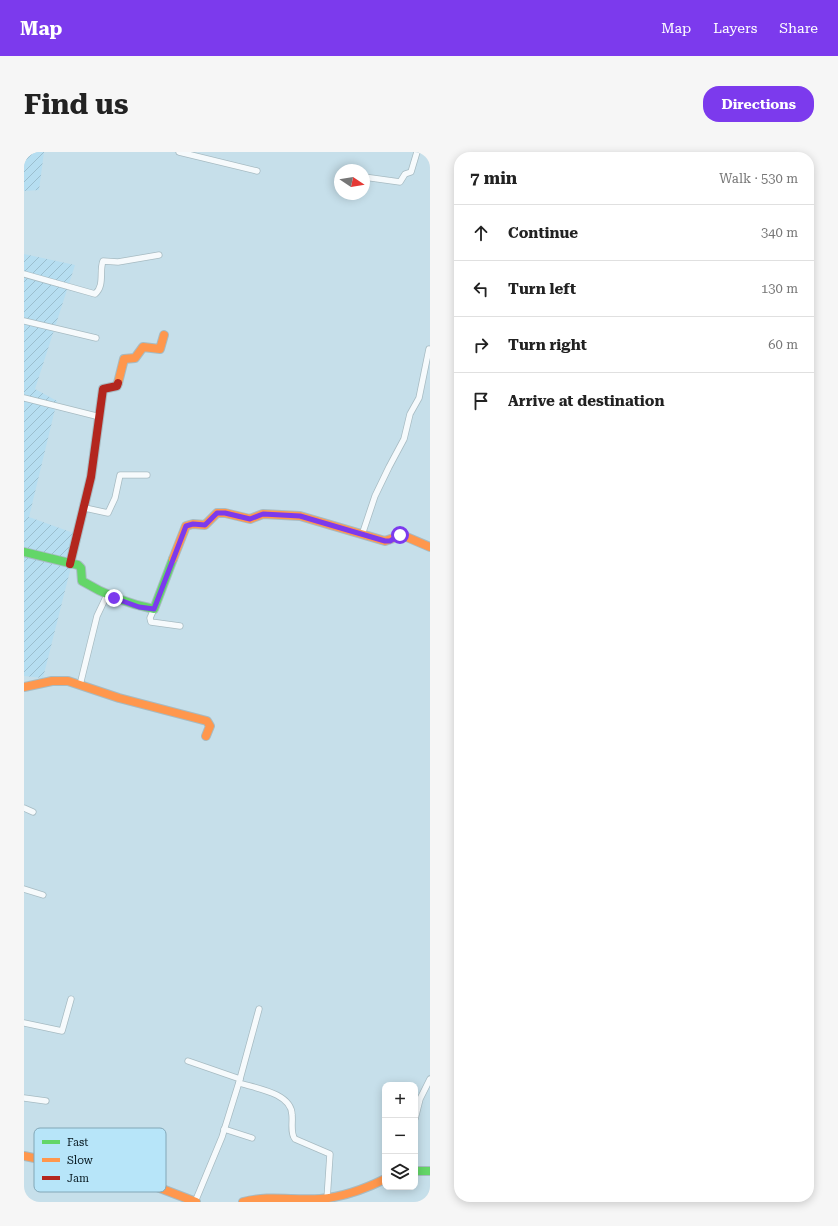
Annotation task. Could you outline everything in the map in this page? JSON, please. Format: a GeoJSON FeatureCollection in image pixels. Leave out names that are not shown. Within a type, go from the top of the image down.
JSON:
{"type":"FeatureCollection","features":[{"type":"Feature","properties":{"kind":"main road"},"geometry":{"type":"LineString","coordinates":[[70,564],[91,477],[103,389],[117,386],[124,359],[135,358],[143,347],[159,350],[164,335]]}},
{"type":"Feature","properties":{"kind":"main road"},"geometry":{"type":"LineString","coordinates":[[24,552],[70,564],[76,564],[81,568],[82,581],[107,595],[124,602],[154,609],[186,526],[193,524],[205,525],[217,513],[225,513],[250,519],[263,514],[300,516],[387,541],[402,535],[430,547]]}},
{"type":"Feature","properties":{"kind":"main road"},"geometry":{"type":"LineString","coordinates":[[24,687],[52,681],[68,681],[119,698],[207,721],[210,726],[206,736]]}},
{"type":"Feature","properties":{"kind":"main road"},"geometry":{"type":"LineString","coordinates":[[24,1156],[34,1158]]}},
{"type":"Feature","properties":{"kind":"main road"},"geometry":{"type":"LineString","coordinates":[[418,1171],[430,1171]]}},
{"type":"Feature","properties":{"kind":"main road"},"geometry":{"type":"LineString","coordinates":[[243,1202],[272,1196],[327,1200],[366,1188],[382,1180]]}},
{"type":"Feature","properties":{"kind":"main road"},"geometry":{"type":"LineString","coordinates":[[166,1191],[192,1201]]}},
{"type":"Feature","properties":{"kind":"street"},"geometry":{"type":"LineString","coordinates":[[179,152],[257,171]]}},
{"type":"Feature","properties":{"kind":"street"},"geometry":{"type":"LineString","coordinates":[[370,178],[400,182],[404,175],[411,172],[417,152]]}},
{"type":"Feature","properties":{"kind":"street"},"geometry":{"type":"LineString","coordinates":[[24,274],[95,294],[99,289],[101,282],[103,261],[118,262],[159,255]]}},
{"type":"Feature","properties":{"kind":"street"},"geometry":{"type":"LineString","coordinates":[[24,321],[96,338]]}},
{"type":"Feature","properties":{"kind":"street"},"geometry":{"type":"LineString","coordinates":[[362,535],[375,496],[388,467],[404,439],[410,414],[419,398],[429,349]]}},
{"type":"Feature","properties":{"kind":"street"},"geometry":{"type":"LineString","coordinates":[[24,398],[100,417]]}},
{"type":"Feature","properties":{"kind":"street"},"geometry":{"type":"LineString","coordinates":[[84,508],[108,513],[115,498],[120,475],[147,475]]}},
{"type":"Feature","properties":{"kind":"street"},"geometry":{"type":"LineString","coordinates":[[80,685],[97,616],[107,595]]}},
{"type":"Feature","properties":{"kind":"street"},"geometry":{"type":"LineString","coordinates":[[154,609],[150,618],[151,622],[180,626]]}},
{"type":"Feature","properties":{"kind":"street"},"geometry":{"type":"LineString","coordinates":[[24,808],[33,812]]}},
{"type":"Feature","properties":{"kind":"street"},"geometry":{"type":"LineString","coordinates":[[24,889],[43,895]]}},
{"type":"Feature","properties":{"kind":"street"},"geometry":{"type":"LineString","coordinates":[[24,1023],[62,1031],[71,999]]}},
{"type":"Feature","properties":{"kind":"street"},"geometry":{"type":"LineString","coordinates":[[192,1201],[224,1129],[240,1081],[259,1009]]}},
{"type":"Feature","properties":{"kind":"street"},"geometry":{"type":"LineString","coordinates":[[188,1061],[281,1097],[289,1104],[292,1112],[292,1133],[295,1139],[330,1154],[327,1200]]}},
{"type":"Feature","properties":{"kind":"street"},"geometry":{"type":"LineString","coordinates":[[415,1118],[420,1099],[430,1079]]}},
{"type":"Feature","properties":{"kind":"street"},"geometry":{"type":"LineString","coordinates":[[24,1098],[46,1101]]}},
{"type":"Feature","properties":{"kind":"street"},"geometry":{"type":"LineString","coordinates":[[224,1129],[252,1138]]}},
{"type":"Feature","properties":{"kind":"shaded area"},"geometry":{"type":"Polygon","coordinates":[[[24,152],[44,152],[39,190],[24,191],[24,152]]]}},
{"type":"Feature","properties":{"kind":"shaded area"},"geometry":{"type":"Polygon","coordinates":[[[24,254],[75,265],[35,389],[57,401],[29,517],[79,535],[43,678],[24,676],[24,254]]]}},
{"type":"Feature","properties":{"kind":"traffic: fast"},"geometry":{"type":"LineString","coordinates":[[24,552],[78,565],[81,568],[82,581],[108,595],[126,602],[154,609],[173,559]]}},
{"type":"Feature","properties":{"kind":"traffic: fast"},"geometry":{"type":"LineString","coordinates":[[418,1171],[430,1171]]}},
{"type":"Feature","properties":{"kind":"traffic: slow"},"geometry":{"type":"LineString","coordinates":[[118,383],[124,359],[135,358],[143,347],[160,349],[164,335]]}},
{"type":"Feature","properties":{"kind":"traffic: slow"},"geometry":{"type":"LineString","coordinates":[[173,559],[186,526],[193,524],[205,525],[217,513],[225,513],[250,519],[263,514],[300,516],[385,541],[402,535],[430,547]]}},
{"type":"Feature","properties":{"kind":"traffic: slow"},"geometry":{"type":"LineString","coordinates":[[24,687],[52,681],[68,681],[119,698],[207,721],[210,726],[206,736]]}},
{"type":"Feature","properties":{"kind":"traffic: slow"},"geometry":{"type":"LineString","coordinates":[[24,1156],[34,1158]]}},
{"type":"Feature","properties":{"kind":"traffic: slow"},"geometry":{"type":"LineString","coordinates":[[243,1202],[262,1199],[329,1198],[354,1192],[382,1180]]}},
{"type":"Feature","properties":{"kind":"traffic: slow"},"geometry":{"type":"LineString","coordinates":[[166,1190],[196,1202]]}},
{"type":"Feature","properties":{"kind":"traffic: jam"},"geometry":{"type":"LineString","coordinates":[[70,564],[91,477],[103,389],[117,386],[118,383]]}},
{"type":"Feature","properties":{"kind":"route"},"geometry":{"type":"LineString","coordinates":[[114,598],[139,607],[154,609],[186,526],[193,524],[205,525],[214,514],[220,512],[250,519],[263,514],[312,518],[385,541],[393,540],[400,535]]}}]}
